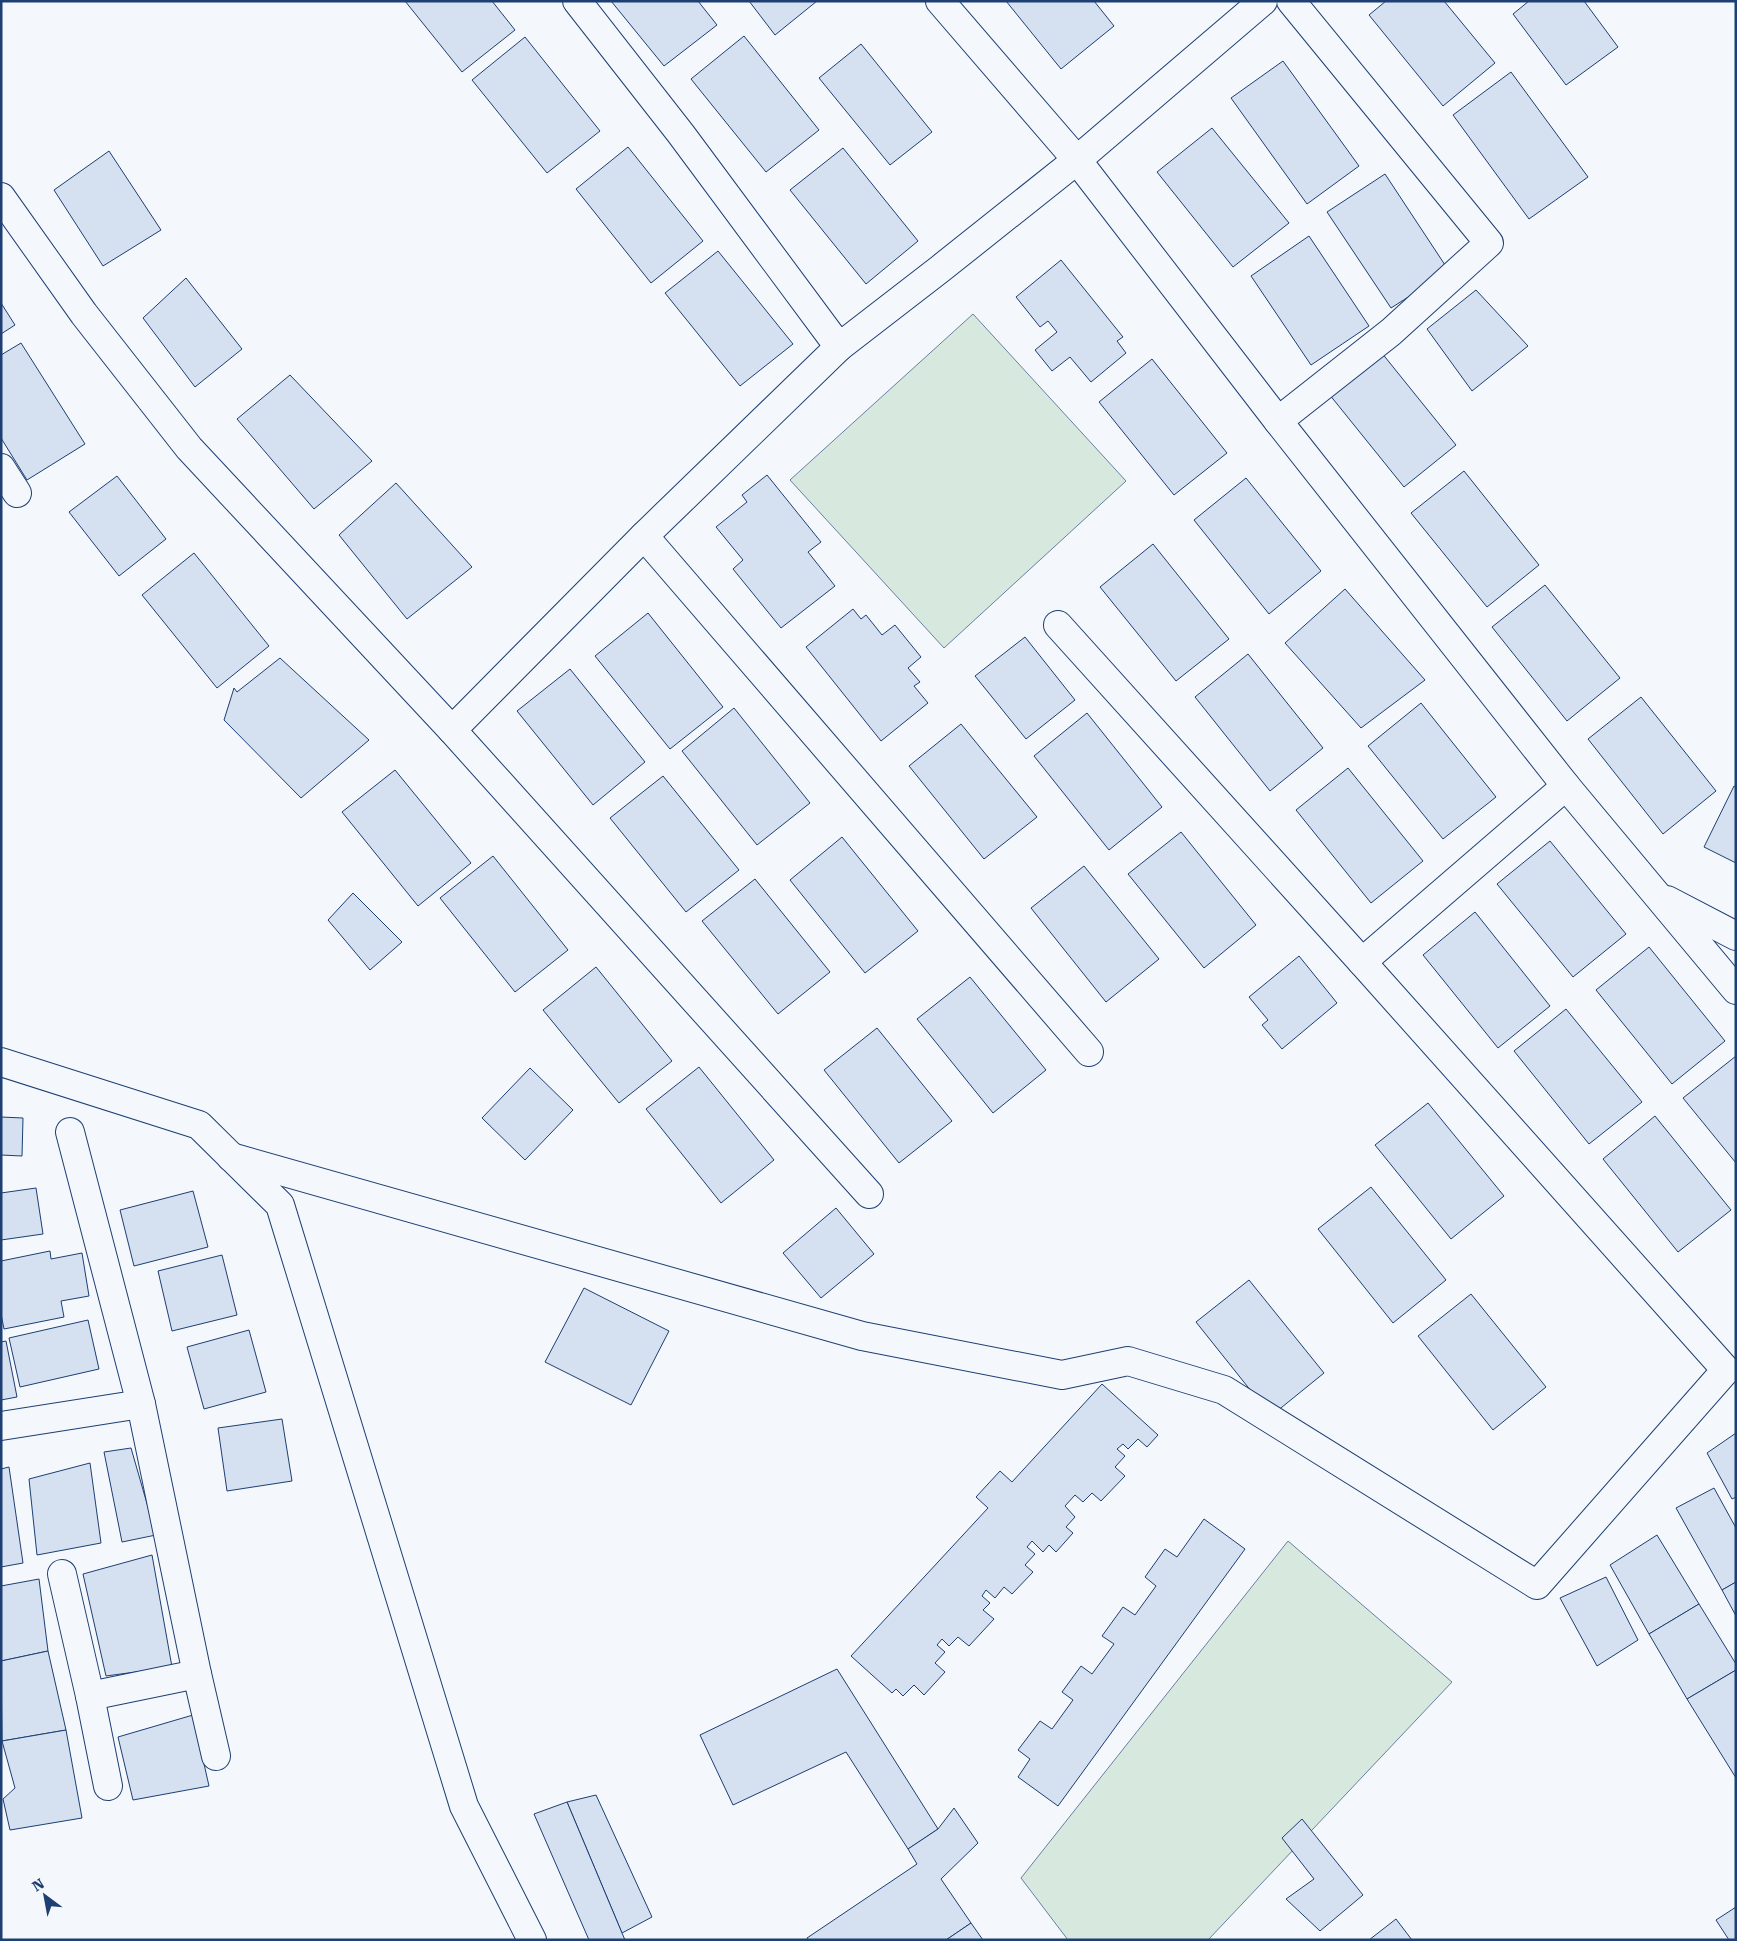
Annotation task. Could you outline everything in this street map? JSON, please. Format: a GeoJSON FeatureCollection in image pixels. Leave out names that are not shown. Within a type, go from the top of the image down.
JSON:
{"type":"FeatureCollection","features":[{"type":"Feature","properties":{"kind":"street"},"geometry":{"type":"LineString","coordinates":[[577,1],[681,134],[840,348]]}},
{"type":"Feature","properties":{"kind":"street"},"geometry":{"type":"LineString","coordinates":[[940,1],[1076,160],[1278,421],[1566,786],[1736,990]]}},
{"type":"Feature","properties":{"kind":"street"},"geometry":{"type":"LineString","coordinates":[[452,730],[644,536],[840,348],[1076,160],[1263,1]]}},
{"type":"Feature","properties":{"kind":"street"},"geometry":{"type":"LineString","coordinates":[[1278,421],[1391,332],[1489,243],[1291,1]]}},
{"type":"Feature","properties":{"kind":"street"},"geometry":{"type":"LineString","coordinates":[[1,197],[84,314],[189,448],[452,730],[868,1194]]}},
{"type":"Feature","properties":{"kind":"street"},"geometry":{"type":"LineString","coordinates":[[1,468],[17,493]]}},
{"type":"Feature","properties":{"kind":"street"},"geometry":{"type":"LineString","coordinates":[[644,536],[1089,1052]]}},
{"type":"Feature","properties":{"kind":"street"},"geometry":{"type":"LineString","coordinates":[[231,1157],[862,1336],[1062,1375],[1128,1361],[1224,1390],[1537,1585],[1726,1370],[1058,625]]}},
{"type":"Feature","properties":{"kind":"street"},"geometry":{"type":"LineString","coordinates":[[1362,962],[1566,786]]}},
{"type":"Feature","properties":{"kind":"street"},"geometry":{"type":"LineString","coordinates":[[1655,894],[1736,936]]}},
{"type":"Feature","properties":{"kind":"street"},"geometry":{"type":"LineString","coordinates":[[1,1062],[199,1125],[280,1205],[464,1806],[532,1940]]}},
{"type":"Feature","properties":{"kind":"street"},"geometry":{"type":"LineString","coordinates":[[70,1132],[141,1404],[196,1674],[216,1756]]}},
{"type":"Feature","properties":{"kind":"street"},"geometry":{"type":"LineString","coordinates":[[1,1426],[141,1404]]}},
{"type":"Feature","properties":{"kind":"street"},"geometry":{"type":"LineString","coordinates":[[62,1574],[108,1786]]}},
{"type":"Feature","properties":{"kind":"street"},"geometry":{"type":"LineString","coordinates":[[90,1696],[196,1674]]}},
{"type":"Feature","properties":{"kind":"shaded area"},"geometry":{"type":"Polygon","coordinates":[[[973,314],[1126,481],[944,648],[790,480],[973,314]]]}},
{"type":"Feature","properties":{"kind":"shaded area"},"geometry":{"type":"Polygon","coordinates":[[[1288,1541],[1452,1682],[1208,1940],[1068,1940],[1021,1878],[1288,1541]]]}},
{"type":"Feature","properties":{"kind":"building"},"geometry":{"type":"Polygon","coordinates":[[[405,1],[492,1],[515,30],[462,72],[405,1]]]}},
{"type":"Feature","properties":{"kind":"building"},"geometry":{"type":"Polygon","coordinates":[[[611,1],[698,1],[717,25],[664,66],[611,1]]]}},
{"type":"Feature","properties":{"kind":"building"},"geometry":{"type":"Polygon","coordinates":[[[749,1],[817,1],[775,35],[749,1]]]}},
{"type":"Feature","properties":{"kind":"building"},"geometry":{"type":"Polygon","coordinates":[[[1006,1],[1094,1],[1114,26],[1061,69],[1006,1]]]}},
{"type":"Feature","properties":{"kind":"building"},"geometry":{"type":"Polygon","coordinates":[[[1386,1],[1444,1],[1495,63],[1443,106],[1369,15],[1386,1]]]}},
{"type":"Feature","properties":{"kind":"building"},"geometry":{"type":"Polygon","coordinates":[[[1529,1],[1584,1],[1618,47],[1566,85],[1513,14],[1529,1]]]}},
{"type":"Feature","properties":{"kind":"building"},"geometry":{"type":"Polygon","coordinates":[[[744,36],[819,130],[766,172],[691,79],[744,36]]]}},
{"type":"Feature","properties":{"kind":"building"},"geometry":{"type":"Polygon","coordinates":[[[525,37],[600,131],[547,173],[472,80],[525,37]]]}},
{"type":"Feature","properties":{"kind":"building"},"geometry":{"type":"Polygon","coordinates":[[[861,44],[932,132],[890,165],[819,78],[861,44]]]}},
{"type":"Feature","properties":{"kind":"building"},"geometry":{"type":"Polygon","coordinates":[[[1283,61],[1359,166],[1307,204],[1231,98],[1283,61]]]}},
{"type":"Feature","properties":{"kind":"building"},"geometry":{"type":"Polygon","coordinates":[[[1511,72],[1588,177],[1529,219],[1453,115],[1511,72]]]}},
{"type":"Feature","properties":{"kind":"building"},"geometry":{"type":"Polygon","coordinates":[[[1212,128],[1289,223],[1233,267],[1157,172],[1212,128]]]}},
{"type":"Feature","properties":{"kind":"building"},"geometry":{"type":"Polygon","coordinates":[[[628,147],[703,241],[651,283],[576,189],[628,147]]]}},
{"type":"Feature","properties":{"kind":"building"},"geometry":{"type":"Polygon","coordinates":[[[843,148],[918,241],[866,284],[790,190],[843,148]]]}},
{"type":"Feature","properties":{"kind":"building"},"geometry":{"type":"Polygon","coordinates":[[[109,151],[161,230],[103,266],[54,190],[109,151]]]}},
{"type":"Feature","properties":{"kind":"building"},"geometry":{"type":"Polygon","coordinates":[[[1385,174],[1449,271],[1391,308],[1327,212],[1385,174]]]}},
{"type":"Feature","properties":{"kind":"building"},"geometry":{"type":"Polygon","coordinates":[[[1309,236],[1369,326],[1311,365],[1251,276],[1309,236]]]}},
{"type":"Feature","properties":{"kind":"building"},"geometry":{"type":"Polygon","coordinates":[[[718,251],[793,344],[740,386],[665,293],[718,251]]]}},
{"type":"Feature","properties":{"kind":"building"},"geometry":{"type":"Polygon","coordinates":[[[1061,260],[1123,337],[1117,341],[1126,353],[1091,382],[1070,357],[1052,371],[1035,350],[1057,332],[1048,321],[1040,327],[1016,297],[1061,260]]]}},
{"type":"Feature","properties":{"kind":"building"},"geometry":{"type":"Polygon","coordinates":[[[186,278],[242,349],[195,387],[143,318],[186,278]]]}},
{"type":"Feature","properties":{"kind":"building"},"geometry":{"type":"Polygon","coordinates":[[[1476,290],[1528,346],[1472,391],[1427,329],[1476,290]]]}},
{"type":"Feature","properties":{"kind":"building"},"geometry":{"type":"Polygon","coordinates":[[[1,303],[15,325],[1,334],[1,303]]]}},
{"type":"Feature","properties":{"kind":"building"},"geometry":{"type":"Polygon","coordinates":[[[21,343],[85,444],[27,480],[1,438],[1,355],[21,343]]]}},
{"type":"Feature","properties":{"kind":"building"},"geometry":{"type":"Polygon","coordinates":[[[1381,352],[1456,445],[1404,487],[1329,394],[1381,352]]]}},
{"type":"Feature","properties":{"kind":"building"},"geometry":{"type":"Polygon","coordinates":[[[1152,359],[1227,453],[1174,495],[1099,402],[1152,359]]]}},
{"type":"Feature","properties":{"kind":"building"},"geometry":{"type":"Polygon","coordinates":[[[290,375],[372,461],[314,509],[237,419],[290,375]]]}},
{"type":"Feature","properties":{"kind":"building"},"geometry":{"type":"Polygon","coordinates":[[[1464,471],[1539,565],[1487,607],[1411,513],[1464,471]]]}},
{"type":"Feature","properties":{"kind":"building"},"geometry":{"type":"Polygon","coordinates":[[[767,475],[821,542],[808,552],[835,586],[781,628],[733,569],[743,560],[716,527],[747,502],[742,495],[767,475]]]}},
{"type":"Feature","properties":{"kind":"building"},"geometry":{"type":"Polygon","coordinates":[[[117,476],[166,539],[119,576],[69,512],[117,476]]]}},
{"type":"Feature","properties":{"kind":"building"},"geometry":{"type":"Polygon","coordinates":[[[1246,478],[1321,571],[1269,614],[1194,520],[1246,478]]]}},
{"type":"Feature","properties":{"kind":"building"},"geometry":{"type":"Polygon","coordinates":[[[396,483],[472,567],[407,619],[339,535],[396,483]]]}},
{"type":"Feature","properties":{"kind":"building"},"geometry":{"type":"Polygon","coordinates":[[[1153,544],[1229,639],[1176,681],[1100,587],[1153,544]]]}},
{"type":"Feature","properties":{"kind":"building"},"geometry":{"type":"Polygon","coordinates":[[[194,553],[269,646],[217,688],[142,595],[194,553]]]}},
{"type":"Feature","properties":{"kind":"building"},"geometry":{"type":"Polygon","coordinates":[[[1545,585],[1620,678],[1567,721],[1492,627],[1545,585]]]}},
{"type":"Feature","properties":{"kind":"building"},"geometry":{"type":"Polygon","coordinates":[[[1345,589],[1425,680],[1361,728],[1285,643],[1345,589]]]}},
{"type":"Feature","properties":{"kind":"building"},"geometry":{"type":"Polygon","coordinates":[[[853,609],[861,619],[866,615],[882,635],[895,625],[921,657],[908,668],[920,682],[914,686],[928,703],[881,741],[806,647],[853,609]]]}},
{"type":"Feature","properties":{"kind":"building"},"geometry":{"type":"Polygon","coordinates":[[[648,613],[723,707],[670,749],[595,656],[648,613]]]}},
{"type":"Feature","properties":{"kind":"building"},"geometry":{"type":"Polygon","coordinates":[[[1025,637],[1075,700],[1026,739],[975,676],[1025,637]]]}},
{"type":"Feature","properties":{"kind":"building"},"geometry":{"type":"Polygon","coordinates":[[[1248,654],[1323,748],[1270,791],[1195,697],[1248,654]]]}},
{"type":"Feature","properties":{"kind":"building"},"geometry":{"type":"Polygon","coordinates":[[[280,658],[369,740],[301,798],[224,720],[234,688],[237,692],[280,658]]]}},
{"type":"Feature","properties":{"kind":"building"},"geometry":{"type":"Polygon","coordinates":[[[570,669],[645,762],[593,805],[517,711],[570,669]]]}},
{"type":"Feature","properties":{"kind":"building"},"geometry":{"type":"Polygon","coordinates":[[[1641,697],[1716,791],[1663,834],[1588,739],[1641,697]]]}},
{"type":"Feature","properties":{"kind":"building"},"geometry":{"type":"Polygon","coordinates":[[[1421,703],[1496,797],[1443,839],[1368,746],[1421,703]]]}},
{"type":"Feature","properties":{"kind":"building"},"geometry":{"type":"Polygon","coordinates":[[[734,708],[810,803],[757,845],[682,751],[734,708]]]}},
{"type":"Feature","properties":{"kind":"building"},"geometry":{"type":"Polygon","coordinates":[[[1087,713],[1162,807],[1109,850],[1034,756],[1087,713]]]}},
{"type":"Feature","properties":{"kind":"building"},"geometry":{"type":"Polygon","coordinates":[[[961,724],[1037,817],[984,859],[909,766],[961,724]]]}},
{"type":"Feature","properties":{"kind":"building"},"geometry":{"type":"Polygon","coordinates":[[[1348,768],[1423,861],[1371,903],[1296,810],[1348,768]]]}},
{"type":"Feature","properties":{"kind":"building"},"geometry":{"type":"Polygon","coordinates":[[[395,770],[471,863],[418,906],[342,812],[395,770]]]}},
{"type":"Feature","properties":{"kind":"building"},"geometry":{"type":"Polygon","coordinates":[[[663,776],[739,870],[686,912],[610,818],[663,776]]]}},
{"type":"Feature","properties":{"kind":"building"},"geometry":{"type":"Polygon","coordinates":[[[1734,786],[1736,787],[1736,863],[1704,847],[1734,786]]]}},
{"type":"Feature","properties":{"kind":"building"},"geometry":{"type":"Polygon","coordinates":[[[1181,832],[1256,925],[1204,968],[1128,874],[1181,832]]]}},
{"type":"Feature","properties":{"kind":"building"},"geometry":{"type":"Polygon","coordinates":[[[842,837],[918,931],[865,973],[790,880],[842,837]]]}},
{"type":"Feature","properties":{"kind":"building"},"geometry":{"type":"Polygon","coordinates":[[[1550,841],[1626,934],[1573,977],[1497,884],[1550,841]]]}},
{"type":"Feature","properties":{"kind":"building"},"geometry":{"type":"Polygon","coordinates":[[[493,856],[568,950],[515,992],[440,898],[493,856]]]}},
{"type":"Feature","properties":{"kind":"building"},"geometry":{"type":"Polygon","coordinates":[[[1084,866],[1159,959],[1106,1002],[1031,908],[1084,866]]]}},
{"type":"Feature","properties":{"kind":"building"},"geometry":{"type":"Polygon","coordinates":[[[755,879],[830,972],[778,1014],[702,921],[755,879]]]}},
{"type":"Feature","properties":{"kind":"building"},"geometry":{"type":"Polygon","coordinates":[[[353,893],[402,942],[370,970],[328,920],[353,893]]]}},
{"type":"Feature","properties":{"kind":"building"},"geometry":{"type":"Polygon","coordinates":[[[1475,912],[1550,1006],[1498,1048],[1423,955],[1475,912]]]}},
{"type":"Feature","properties":{"kind":"building"},"geometry":{"type":"Polygon","coordinates":[[[1649,947],[1725,1041],[1672,1084],[1596,990],[1649,947]]]}},
{"type":"Feature","properties":{"kind":"building"},"geometry":{"type":"Polygon","coordinates":[[[1299,956],[1337,1003],[1282,1049],[1262,1025],[1268,1020],[1249,997],[1299,956]]]}},
{"type":"Feature","properties":{"kind":"building"},"geometry":{"type":"Polygon","coordinates":[[[596,967],[672,1061],[619,1103],[543,1010],[596,967]]]}},
{"type":"Feature","properties":{"kind":"building"},"geometry":{"type":"Polygon","coordinates":[[[970,977],[1046,1070],[993,1113],[917,1019],[970,977]]]}},
{"type":"Feature","properties":{"kind":"building"},"geometry":{"type":"Polygon","coordinates":[[[1566,1009],[1642,1102],[1589,1144],[1514,1051],[1566,1009]]]}},
{"type":"Feature","properties":{"kind":"building"},"geometry":{"type":"Polygon","coordinates":[[[877,1028],[952,1121],[899,1163],[824,1070],[877,1028]]]}},
{"type":"Feature","properties":{"kind":"building"},"geometry":{"type":"Polygon","coordinates":[[[1736,1056],[1736,1163],[1683,1098],[1736,1056]]]}},
{"type":"Feature","properties":{"kind":"building"},"geometry":{"type":"Polygon","coordinates":[[[699,1067],[774,1160],[721,1203],[646,1109],[699,1067]]]}},
{"type":"Feature","properties":{"kind":"building"},"geometry":{"type":"Polygon","coordinates":[[[530,1068],[573,1110],[525,1160],[482,1118],[530,1068]]]}},
{"type":"Feature","properties":{"kind":"building"},"geometry":{"type":"Polygon","coordinates":[[[1428,1103],[1504,1196],[1451,1239],[1375,1145],[1428,1103]]]}},
{"type":"Feature","properties":{"kind":"building"},"geometry":{"type":"Polygon","coordinates":[[[1655,1116],[1731,1210],[1678,1252],[1603,1159],[1655,1116]]]}},
{"type":"Feature","properties":{"kind":"building"},"geometry":{"type":"Polygon","coordinates":[[[1,1117],[23,1118],[22,1156],[1,1155],[1,1117]]]}},
{"type":"Feature","properties":{"kind":"building"},"geometry":{"type":"Polygon","coordinates":[[[1371,1187],[1446,1280],[1393,1323],[1318,1229],[1371,1187]]]}},
{"type":"Feature","properties":{"kind":"building"},"geometry":{"type":"Polygon","coordinates":[[[36,1188],[43,1234],[1,1240],[1,1193],[36,1188]]]}},
{"type":"Feature","properties":{"kind":"building"},"geometry":{"type":"Polygon","coordinates":[[[193,1191],[208,1247],[134,1266],[120,1210],[193,1191]]]}},
{"type":"Feature","properties":{"kind":"building"},"geometry":{"type":"Polygon","coordinates":[[[836,1208],[874,1254],[821,1298],[783,1253],[836,1208]]]}},
{"type":"Feature","properties":{"kind":"building"},"geometry":{"type":"Polygon","coordinates":[[[50,1251],[51,1259],[82,1253],[89,1296],[61,1301],[64,1317],[4,1329],[1,1314],[1,1261],[50,1251]]]}},
{"type":"Feature","properties":{"kind":"building"},"geometry":{"type":"Polygon","coordinates":[[[222,1255],[237,1315],[172,1331],[158,1271],[222,1255]]]}},
{"type":"Feature","properties":{"kind":"building"},"geometry":{"type":"Polygon","coordinates":[[[1249,1280],[1324,1373],[1271,1416],[1196,1322],[1249,1280]]]}},
{"type":"Feature","properties":{"kind":"building"},"geometry":{"type":"Polygon","coordinates":[[[584,1288],[669,1331],[631,1405],[545,1362],[584,1288]]]}},
{"type":"Feature","properties":{"kind":"building"},"geometry":{"type":"Polygon","coordinates":[[[1471,1294],[1546,1387],[1493,1430],[1418,1336],[1471,1294]]]}},
{"type":"Feature","properties":{"kind":"building"},"geometry":{"type":"Polygon","coordinates":[[[88,1320],[99,1369],[20,1387],[9,1338],[88,1320]]]}},
{"type":"Feature","properties":{"kind":"building"},"geometry":{"type":"Polygon","coordinates":[[[249,1330],[266,1392],[204,1409],[187,1347],[249,1330]]]}},
{"type":"Feature","properties":{"kind":"building"},"geometry":{"type":"Polygon","coordinates":[[[6,1341],[17,1397],[1,1400],[1,1342],[6,1341]]]}},
{"type":"Feature","properties":{"kind":"building"},"geometry":{"type":"Polygon","coordinates":[[[1102,1384],[1158,1435],[1147,1447],[1138,1439],[1128,1449],[1123,1444],[1117,1449],[1125,1456],[1115,1467],[1125,1476],[1101,1501],[1092,1493],[1083,1502],[1075,1495],[1065,1506],[1075,1517],[1066,1527],[1073,1533],[1056,1552],[1049,1545],[1043,1552],[1032,1541],[1027,1547],[1035,1554],[1025,1565],[1033,1572],[1012,1594],[1004,1587],[995,1598],[986,1590],[982,1596],[990,1603],[983,1610],[994,1619],[969,1646],[958,1637],[949,1646],[942,1639],[937,1645],[945,1652],[935,1663],[945,1672],[924,1695],[914,1685],[903,1696],[896,1689],[892,1693],[851,1656],[988,1508],[976,1497],[1000,1471],[1012,1482],[1102,1384]]]}},
{"type":"Feature","properties":{"kind":"building"},"geometry":{"type":"Polygon","coordinates":[[[282,1419],[292,1481],[227,1491],[218,1428],[282,1419]]]}},
{"type":"Feature","properties":{"kind":"building"},"geometry":{"type":"Polygon","coordinates":[[[1736,1433],[1736,1497],[1732,1499],[1707,1453],[1736,1433]]]}},
{"type":"Feature","properties":{"kind":"building"},"geometry":{"type":"Polygon","coordinates":[[[131,1448],[156,1535],[122,1542],[104,1452],[131,1448]]]}},
{"type":"Feature","properties":{"kind":"building"},"geometry":{"type":"Polygon","coordinates":[[[90,1463],[101,1543],[37,1555],[29,1479],[90,1463]]]}},
{"type":"Feature","properties":{"kind":"building"},"geometry":{"type":"Polygon","coordinates":[[[9,1467],[23,1563],[1,1567],[1,1469],[9,1467]]]}},
{"type":"Feature","properties":{"kind":"building"},"geometry":{"type":"Polygon","coordinates":[[[1714,1488],[1736,1528],[1736,1582],[1722,1590],[1676,1508],[1714,1488]]]}},
{"type":"Feature","properties":{"kind":"building"},"geometry":{"type":"Polygon","coordinates":[[[1204,1519],[1245,1549],[1058,1806],[1018,1777],[1030,1759],[1018,1750],[1040,1721],[1052,1729],[1073,1700],[1062,1692],[1081,1666],[1092,1674],[1114,1644],[1102,1636],[1123,1607],[1135,1615],[1156,1586],[1145,1577],[1165,1549],[1177,1557],[1204,1519]]]}},
{"type":"Feature","properties":{"kind":"building"},"geometry":{"type":"Polygon","coordinates":[[[1657,1535],[1699,1604],[1649,1634],[1610,1565],[1657,1535]]]}},
{"type":"Feature","properties":{"kind":"building"},"geometry":{"type":"Polygon","coordinates":[[[152,1555],[172,1667],[106,1676],[83,1574],[152,1555]]]}},
{"type":"Feature","properties":{"kind":"building"},"geometry":{"type":"Polygon","coordinates":[[[1606,1577],[1638,1640],[1597,1666],[1560,1598],[1606,1577]]]}},
{"type":"Feature","properties":{"kind":"building"},"geometry":{"type":"Polygon","coordinates":[[[39,1579],[48,1651],[1,1661],[1,1586],[39,1579]]]}},
{"type":"Feature","properties":{"kind":"building"},"geometry":{"type":"Polygon","coordinates":[[[1736,1582],[1736,1616],[1722,1590],[1736,1582]]]}},
{"type":"Feature","properties":{"kind":"building"},"geometry":{"type":"Polygon","coordinates":[[[1699,1604],[1736,1664],[1736,1670],[1687,1699],[1649,1634],[1699,1604]]]}},
{"type":"Feature","properties":{"kind":"building"},"geometry":{"type":"Polygon","coordinates":[[[48,1651],[66,1730],[2,1741],[1,1661],[48,1651]]]}},
{"type":"Feature","properties":{"kind":"building"},"geometry":{"type":"Polygon","coordinates":[[[837,1669],[938,1829],[908,1849],[846,1752],[733,1805],[700,1735],[837,1669]]]}},
{"type":"Feature","properties":{"kind":"building"},"geometry":{"type":"Polygon","coordinates":[[[1736,1670],[1736,1778],[1687,1699],[1736,1670]]]}},
{"type":"Feature","properties":{"kind":"building"},"geometry":{"type":"Polygon","coordinates":[[[193,1715],[209,1786],[133,1800],[118,1737],[193,1715]]]}},
{"type":"Feature","properties":{"kind":"building"},"geometry":{"type":"Polygon","coordinates":[[[66,1730],[82,1818],[10,1830],[3,1799],[15,1788],[2,1741],[66,1730]]]}},
{"type":"Feature","properties":{"kind":"building"},"geometry":{"type":"Polygon","coordinates":[[[596,1795],[652,1917],[622,1933],[567,1802],[596,1795]]]}},
{"type":"Feature","properties":{"kind":"building"},"geometry":{"type":"Polygon","coordinates":[[[567,1802],[625,1940],[589,1940],[534,1814],[567,1802]]]}},
{"type":"Feature","properties":{"kind":"building"},"geometry":{"type":"Polygon","coordinates":[[[954,1808],[978,1843],[941,1879],[971,1923],[946,1940],[808,1940],[807,1938],[917,1864],[908,1849],[938,1829],[954,1808]]]}},
{"type":"Feature","properties":{"kind":"building"},"geometry":{"type":"Polygon","coordinates":[[[1302,1819],[1363,1895],[1320,1931],[1286,1899],[1314,1879],[1282,1838],[1302,1819]]]}},
{"type":"Feature","properties":{"kind":"building"},"geometry":{"type":"Polygon","coordinates":[[[1736,1907],[1736,1940],[1729,1940],[1716,1920],[1736,1907]]]}},
{"type":"Feature","properties":{"kind":"building"},"geometry":{"type":"Polygon","coordinates":[[[1396,1919],[1412,1940],[1369,1940],[1396,1919]]]}},
{"type":"Feature","properties":{"kind":"building"},"geometry":{"type":"Polygon","coordinates":[[[971,1923],[983,1940],[946,1940],[971,1923]]]}}]}
